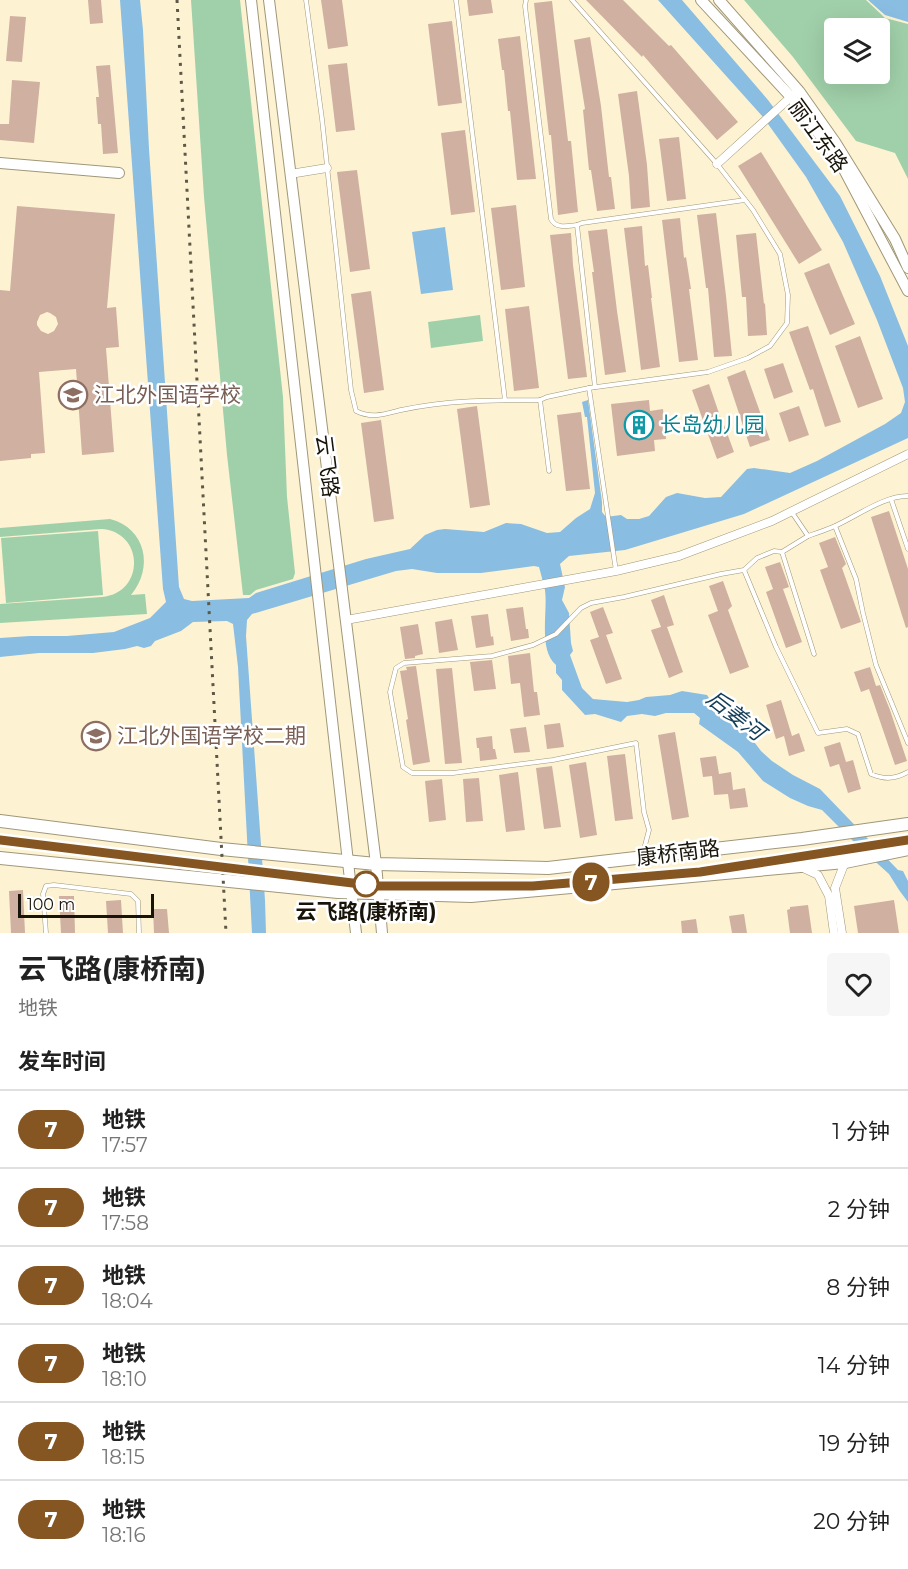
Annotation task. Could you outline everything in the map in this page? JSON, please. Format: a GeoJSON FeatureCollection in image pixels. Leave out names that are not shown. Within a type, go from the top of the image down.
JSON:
{"type":"FeatureCollection","features":[{"type":"Feature","properties":{"kind":"main road","name":"云飞路"},"geometry":{"type":"LineString","coordinates":[[251,0],[356,933]]}},
{"type":"Feature","properties":{"kind":"main road","name":"云飞路"},"geometry":{"type":"LineString","coordinates":[[269,0],[376,864],[381,933]]}},
{"type":"Feature","properties":{"kind":"main road","name":"丽江东路"},"geometry":{"type":"LineString","coordinates":[[701,0],[794,95],[840,162],[908,291]]}},
{"type":"Feature","properties":{"kind":"main road","name":"丽江东路"},"geometry":{"type":"LineString","coordinates":[[719,0],[794,95],[835,142],[895,239],[908,268]]}},
{"type":"Feature","properties":{"kind":"main road"},"geometry":{"type":"LineString","coordinates":[[0,163],[119,173]]}},
{"type":"Feature","properties":{"kind":"main road","name":"康桥南路"},"geometry":{"type":"LineString","coordinates":[[0,821],[240,851],[376,864],[548,868],[908,824]]}},
{"type":"Feature","properties":{"kind":"main road","name":"康桥南路"},"geometry":{"type":"LineString","coordinates":[[0,858],[351,892],[471,896],[845,862],[908,849]]}},
{"type":"Feature","properties":{"kind":"street"},"geometry":{"type":"LineString","coordinates":[[717,164],[794,95]]}},
{"type":"Feature","properties":{"kind":"street"},"geometry":{"type":"LineString","coordinates":[[290,174],[327,168]]}},
{"type":"Feature","properties":{"kind":"street"},"geometry":{"type":"LineString","coordinates":[[345,620],[587,577],[679,556],[772,521],[908,454]]}},
{"type":"Feature","properties":{"kind":"street"},"geometry":{"type":"LineString","coordinates":[[842,933],[835,888],[845,862]]}},
{"type":"Feature","properties":{"kind":"street"},"geometry":{"type":"LineString","coordinates":[[799,866],[818,875],[829,896],[834,933]]}},
{"type":"Feature","properties":{"kind":"lane"},"geometry":{"type":"LineString","coordinates":[[306,0],[351,390],[356,411],[366,416],[461,401],[540,400],[589,388],[708,372],[748,358],[770,346],[787,322],[788,295],[780,254],[753,210],[717,164],[572,0]]}},
{"type":"Feature","properties":{"kind":"lane"},"geometry":{"type":"LineString","coordinates":[[456,0],[505,400]]}},
{"type":"Feature","properties":{"kind":"lane"},"geometry":{"type":"LineString","coordinates":[[526,0],[551,219],[554,224],[558,226],[577,225],[745,200]]}},
{"type":"Feature","properties":{"kind":"lane"},"geometry":{"type":"LineString","coordinates":[[577,225],[595,387]]}},
{"type":"Feature","properties":{"kind":"lane"},"geometry":{"type":"LineString","coordinates":[[589,388],[616,571]]}},
{"type":"Feature","properties":{"kind":"lane"},"geometry":{"type":"LineString","coordinates":[[540,400],[549,471]]}},
{"type":"Feature","properties":{"kind":"lane"},"geometry":{"type":"LineString","coordinates":[[642,857],[649,830],[644,812],[636,743],[553,760],[453,773],[412,773],[403,767],[390,692],[396,668],[404,663],[492,656],[532,645],[556,634],[581,608],[591,603],[744,570],[758,558],[774,551],[782,552],[808,536],[835,526],[891,499],[901,495],[908,496]]}},
{"type":"Feature","properties":{"kind":"lane"},"geometry":{"type":"LineString","coordinates":[[891,499],[908,549]]}},
{"type":"Feature","properties":{"kind":"lane"},"geometry":{"type":"LineString","coordinates":[[791,511],[808,536]]}},
{"type":"Feature","properties":{"kind":"lane"},"geometry":{"type":"LineString","coordinates":[[835,526],[856,579],[876,665],[908,743]]}},
{"type":"Feature","properties":{"kind":"lane"},"geometry":{"type":"LineString","coordinates":[[782,552],[814,654]]}},
{"type":"Feature","properties":{"kind":"lane"},"geometry":{"type":"LineString","coordinates":[[744,570],[776,647],[818,733],[847,729],[858,734],[871,774],[881,778],[900,777],[908,772]]}},
{"type":"Feature","properties":{"kind":"lane"},"geometry":{"type":"LineString","coordinates":[[45,933],[43,894],[46,886],[54,885],[131,894],[138,901],[139,933]]}},
{"type":"Feature","properties":{"kind":"green space"},"geometry":{"type":"Polygon","coordinates":[[[191,0],[240,0],[283,397],[287,497],[295,573],[293,579],[256,590],[250,595],[243,595],[227,455],[204,197],[191,0]]]}},
{"type":"Feature","properties":{"kind":"green space"},"geometry":{"type":"Polygon","coordinates":[[[744,0],[866,0],[885,18],[824,18],[824,84],[890,84],[890,19],[908,24],[908,179],[895,153],[856,141],[793,57],[744,0]]]}},
{"type":"Feature","properties":{"kind":"green space"},"geometry":{"type":"Polygon","coordinates":[[[480,315],[483,341],[431,348],[428,322],[480,315]]]}},
{"type":"Feature","properties":{"kind":"green space"},"geometry":{"type":"Polygon","coordinates":[[[110,519],[132,531],[143,550],[142,573],[131,595],[145,594],[147,614],[0,623],[0,604],[102,597],[116,593],[126,585],[132,574],[134,562],[132,550],[115,532],[101,529],[0,537],[0,528],[110,519]]]}},
{"type":"Feature","properties":{"kind":"green space"},"geometry":{"type":"Polygon","coordinates":[[[98,531],[103,595],[6,603],[1,538],[98,531]]]}},
{"type":"Feature","properties":{"kind":"water"},"geometry":{"type":"Polygon","coordinates":[[[120,0],[140,0],[179,587],[184,599],[192,601],[249,598],[256,593],[366,559],[410,549],[425,535],[437,530],[484,532],[506,523],[521,524],[547,533],[560,532],[590,509],[595,493],[587,417],[585,417],[582,402],[588,400],[602,512],[606,517],[621,515],[627,519],[649,516],[666,497],[677,493],[705,498],[721,497],[747,469],[790,473],[817,461],[901,413],[905,402],[903,388],[843,242],[806,177],[763,117],[658,0],[682,0],[768,100],[840,196],[880,276],[908,346],[908,438],[744,514],[625,550],[569,556],[560,564],[565,587],[562,600],[569,613],[573,651],[570,655],[582,688],[593,699],[627,702],[682,691],[707,695],[717,710],[727,713],[739,722],[761,751],[772,761],[820,789],[898,870],[903,871],[908,881],[908,902],[889,874],[822,810],[790,798],[763,781],[738,752],[699,724],[700,718],[694,713],[666,713],[655,716],[642,714],[627,716],[621,722],[595,714],[585,715],[562,690],[562,680],[556,673],[556,665],[547,650],[545,640],[546,599],[539,567],[481,573],[437,573],[412,569],[396,571],[252,614],[247,620],[246,636],[266,933],[252,933],[238,667],[233,624],[227,621],[193,622],[181,631],[144,648],[137,646],[93,653],[39,653],[0,657],[0,638],[114,632],[150,618],[166,602],[163,589],[120,0]]]}},
{"type":"Feature","properties":{"kind":"water"},"geometry":{"type":"Polygon","coordinates":[[[868,0],[908,0],[908,22],[885,15],[868,0]]]}},
{"type":"Feature","properties":{"kind":"water"},"geometry":{"type":"Polygon","coordinates":[[[445,227],[453,290],[421,294],[412,232],[445,227]]]}},
{"type":"Feature","properties":{"kind":"building"},"geometry":{"type":"Polygon","coordinates":[[[88,0],[101,0],[103,23],[90,24],[88,0]]]}},
{"type":"Feature","properties":{"kind":"building"},"geometry":{"type":"Polygon","coordinates":[[[321,0],[342,0],[348,46],[328,49],[321,0]]]}},
{"type":"Feature","properties":{"kind":"building"},"geometry":{"type":"Polygon","coordinates":[[[467,0],[491,0],[493,13],[469,16],[467,0]]]}},
{"type":"Feature","properties":{"kind":"building"},"geometry":{"type":"Polygon","coordinates":[[[586,0],[623,0],[669,46],[671,45],[738,122],[717,140],[643,55],[642,57],[586,0]]]}},
{"type":"Feature","properties":{"kind":"building"},"geometry":{"type":"Polygon","coordinates":[[[552,1],[578,212],[558,215],[551,135],[549,135],[534,3],[552,1]]]}},
{"type":"Feature","properties":{"kind":"building"},"geometry":{"type":"Polygon","coordinates":[[[10,16],[26,17],[22,62],[6,61],[10,16]]]}},
{"type":"Feature","properties":{"kind":"building"},"geometry":{"type":"Polygon","coordinates":[[[452,21],[462,103],[438,106],[428,24],[452,21]]]}},
{"type":"Feature","properties":{"kind":"building"},"geometry":{"type":"Polygon","coordinates":[[[520,36],[536,179],[517,180],[510,111],[508,111],[498,39],[520,36]]]}},
{"type":"Feature","properties":{"kind":"building"},"geometry":{"type":"Polygon","coordinates":[[[590,37],[615,209],[597,211],[591,170],[589,170],[583,110],[585,109],[574,40],[590,37]]]}},
{"type":"Feature","properties":{"kind":"building"},"geometry":{"type":"Polygon","coordinates":[[[347,63],[355,130],[336,132],[328,65],[347,63]]]}},
{"type":"Feature","properties":{"kind":"building"},"geometry":{"type":"Polygon","coordinates":[[[110,65],[118,153],[103,154],[101,124],[98,124],[96,97],[99,97],[96,66],[110,65]]]}},
{"type":"Feature","properties":{"kind":"building"},"geometry":{"type":"Polygon","coordinates":[[[12,80],[40,82],[34,143],[0,140],[0,124],[9,124],[12,80]]]}},
{"type":"Feature","properties":{"kind":"building"},"geometry":{"type":"Polygon","coordinates":[[[637,91],[650,207],[631,209],[618,94],[637,91]]]}},
{"type":"Feature","properties":{"kind":"building"},"geometry":{"type":"Polygon","coordinates":[[[465,130],[475,212],[451,215],[441,133],[465,130]]]}},
{"type":"Feature","properties":{"kind":"building"},"geometry":{"type":"Polygon","coordinates":[[[679,137],[686,199],[667,201],[659,139],[679,137]]]}},
{"type":"Feature","properties":{"kind":"building"},"geometry":{"type":"Polygon","coordinates":[[[761,152],[822,250],[799,264],[738,166],[761,152]]]}},
{"type":"Feature","properties":{"kind":"building"},"geometry":{"type":"Polygon","coordinates":[[[357,170],[370,269],[350,272],[337,172],[357,170]]]}},
{"type":"Feature","properties":{"kind":"building"},"geometry":{"type":"Polygon","coordinates":[[[516,205],[525,287],[501,290],[491,208],[516,205]]]}},
{"type":"Feature","properties":{"kind":"building"},"geometry":{"type":"Polygon","coordinates":[[[17,206],[115,214],[107,308],[116,307],[119,347],[106,348],[114,452],[82,455],[76,369],[39,372],[45,453],[31,454],[31,458],[0,461],[0,290],[10,291],[17,206]],[[50,313],[40,315],[37,322],[41,331],[48,334],[54,331],[58,324],[56,317],[50,313]]]}},
{"type":"Feature","properties":{"kind":"building"},"geometry":{"type":"Polygon","coordinates":[[[716,213],[732,356],[714,357],[708,288],[706,288],[697,215],[716,213]]]}},
{"type":"Feature","properties":{"kind":"building"},"geometry":{"type":"Polygon","coordinates":[[[680,218],[684,258],[686,257],[691,289],[689,289],[698,360],[679,362],[662,220],[680,218]]]}},
{"type":"Feature","properties":{"kind":"building"},"geometry":{"type":"Polygon","coordinates":[[[642,226],[645,266],[648,265],[660,367],[641,370],[624,228],[642,226]]]}},
{"type":"Feature","properties":{"kind":"building"},"geometry":{"type":"Polygon","coordinates":[[[607,229],[626,372],[605,375],[588,231],[607,229]]]}},
{"type":"Feature","properties":{"kind":"building"},"geometry":{"type":"Polygon","coordinates":[[[571,233],[587,377],[568,379],[550,235],[571,233]]]}},
{"type":"Feature","properties":{"kind":"building"},"geometry":{"type":"Polygon","coordinates":[[[756,233],[767,335],[748,336],[746,297],[742,297],[736,235],[756,233]]]}},
{"type":"Feature","properties":{"kind":"building"},"geometry":{"type":"Polygon","coordinates":[[[829,263],[855,324],[830,335],[804,273],[829,263]]]}},
{"type":"Feature","properties":{"kind":"building"},"geometry":{"type":"Polygon","coordinates":[[[371,291],[384,390],[364,393],[351,294],[371,291]]]}},
{"type":"Feature","properties":{"kind":"building"},"geometry":{"type":"Polygon","coordinates":[[[529,306],[539,388],[514,391],[505,309],[529,306]]]}},
{"type":"Feature","properties":{"kind":"building"},"geometry":{"type":"Polygon","coordinates":[[[808,326],[841,422],[825,427],[813,389],[810,390],[789,332],[808,326]]]}},
{"type":"Feature","properties":{"kind":"building"},"geometry":{"type":"Polygon","coordinates":[[[860,336],[883,399],[858,408],[835,346],[860,336]]]}},
{"type":"Feature","properties":{"kind":"building"},"geometry":{"type":"Polygon","coordinates":[[[783,363],[793,392],[774,399],[764,369],[783,363]]]}},
{"type":"Feature","properties":{"kind":"building"},"geometry":{"type":"Polygon","coordinates":[[[745,370],[770,440],[750,447],[727,377],[745,370]]]}},
{"type":"Feature","properties":{"kind":"building"},"geometry":{"type":"Polygon","coordinates":[[[709,384],[734,452],[717,459],[692,390],[709,384]]]}},
{"type":"Feature","properties":{"kind":"building","name":"长岛幼儿园"},"geometry":{"type":"Polygon","coordinates":[[[649,400],[650,411],[663,409],[666,439],[654,440],[655,451],[617,456],[611,404],[649,400]]]}},
{"type":"Feature","properties":{"kind":"building"},"geometry":{"type":"Polygon","coordinates":[[[477,406],[490,505],[470,508],[457,409],[477,406]]]}},
{"type":"Feature","properties":{"kind":"building"},"geometry":{"type":"Polygon","coordinates":[[[799,406],[809,435],[789,442],[779,413],[799,406]]]}},
{"type":"Feature","properties":{"kind":"building"},"geometry":{"type":"Polygon","coordinates":[[[581,412],[590,489],[566,491],[557,415],[581,412]]]}},
{"type":"Feature","properties":{"kind":"building"},"geometry":{"type":"Polygon","coordinates":[[[381,420],[394,519],[374,522],[361,423],[381,420]]]}},
{"type":"Feature","properties":{"kind":"building"},"geometry":{"type":"Polygon","coordinates":[[[889,511],[908,569],[908,627],[906,628],[871,517],[889,511]]]}},
{"type":"Feature","properties":{"kind":"building"},"geometry":{"type":"Polygon","coordinates":[[[835,537],[846,564],[842,568],[861,622],[841,629],[820,570],[828,567],[819,543],[835,537]]]}},
{"type":"Feature","properties":{"kind":"building"},"geometry":{"type":"Polygon","coordinates":[[[780,562],[789,587],[783,589],[802,642],[786,648],[766,592],[773,589],[765,567],[780,562]]]}},
{"type":"Feature","properties":{"kind":"building"},"geometry":{"type":"Polygon","coordinates":[[[723,581],[732,606],[728,610],[749,667],[730,674],[708,615],[718,611],[709,586],[723,581]]]}},
{"type":"Feature","properties":{"kind":"building"},"geometry":{"type":"Polygon","coordinates":[[[664,595],[674,625],[667,627],[683,672],[669,678],[651,630],[661,627],[651,600],[664,595]]]}},
{"type":"Feature","properties":{"kind":"building"},"geometry":{"type":"Polygon","coordinates":[[[523,607],[529,638],[511,641],[506,609],[523,607]]]}},
{"type":"Feature","properties":{"kind":"building"},"geometry":{"type":"Polygon","coordinates":[[[603,607],[613,633],[606,635],[622,679],[606,684],[590,640],[599,637],[590,612],[603,607]]]}},
{"type":"Feature","properties":{"kind":"building"},"geometry":{"type":"Polygon","coordinates":[[[488,614],[494,645],[476,648],[471,616],[488,614]]]}},
{"type":"Feature","properties":{"kind":"building"},"geometry":{"type":"Polygon","coordinates":[[[452,619],[458,650],[439,653],[435,622],[452,619]]]}},
{"type":"Feature","properties":{"kind":"building"},"geometry":{"type":"Polygon","coordinates":[[[418,624],[423,654],[405,659],[400,627],[418,624]]]}},
{"type":"Feature","properties":{"kind":"building"},"geometry":{"type":"Polygon","coordinates":[[[530,653],[534,692],[537,692],[540,715],[524,717],[520,683],[511,684],[508,656],[530,653]]]}},
{"type":"Feature","properties":{"kind":"building"},"geometry":{"type":"Polygon","coordinates":[[[492,660],[496,689],[474,691],[470,662],[492,660]]]}},
{"type":"Feature","properties":{"kind":"building"},"geometry":{"type":"Polygon","coordinates":[[[416,666],[430,762],[413,765],[400,671],[407,670],[406,667],[416,666]]]}},
{"type":"Feature","properties":{"kind":"building"},"geometry":{"type":"Polygon","coordinates":[[[870,667],[876,686],[880,685],[890,710],[907,761],[895,765],[869,689],[861,692],[854,672],[870,667]]]}},
{"type":"Feature","properties":{"kind":"building"},"geometry":{"type":"Polygon","coordinates":[[[452,668],[462,763],[445,764],[436,669],[452,668]]]}},
{"type":"Feature","properties":{"kind":"building"},"geometry":{"type":"Polygon","coordinates":[[[781,700],[792,736],[799,733],[805,751],[789,756],[784,736],[776,739],[766,705],[781,700]]]}},
{"type":"Feature","properties":{"kind":"building"},"geometry":{"type":"Polygon","coordinates":[[[560,723],[564,747],[547,749],[544,725],[560,723]]]}},
{"type":"Feature","properties":{"kind":"building"},"geometry":{"type":"Polygon","coordinates":[[[526,727],[530,752],[514,753],[510,729],[526,727]]]}},
{"type":"Feature","properties":{"kind":"building"},"geometry":{"type":"Polygon","coordinates":[[[675,732],[689,817],[672,820],[658,735],[675,732]]]}},
{"type":"Feature","properties":{"kind":"building"},"geometry":{"type":"Polygon","coordinates":[[[492,736],[497,759],[480,761],[476,738],[492,736]]]}},
{"type":"Feature","properties":{"kind":"building"},"geometry":{"type":"Polygon","coordinates":[[[840,742],[846,762],[853,760],[861,789],[848,793],[839,764],[830,767],[824,747],[840,742]]]}},
{"type":"Feature","properties":{"kind":"building"},"geometry":{"type":"Polygon","coordinates":[[[625,754],[633,819],[615,821],[607,756],[625,754]]]}},
{"type":"Feature","properties":{"kind":"building"},"geometry":{"type":"Polygon","coordinates":[[[716,756],[719,774],[731,772],[733,790],[745,788],[748,807],[730,809],[728,794],[714,795],[712,776],[703,777],[700,758],[716,756]]]}},
{"type":"Feature","properties":{"kind":"building"},"geometry":{"type":"Polygon","coordinates":[[[586,762],[597,835],[580,838],[569,765],[586,762]]]}},
{"type":"Feature","properties":{"kind":"building"},"geometry":{"type":"Polygon","coordinates":[[[552,766],[561,827],[544,829],[536,768],[552,766]]]}},
{"type":"Feature","properties":{"kind":"building"},"geometry":{"type":"Polygon","coordinates":[[[518,772],[525,830],[506,832],[499,775],[518,772]]]}},
{"type":"Feature","properties":{"kind":"building"},"geometry":{"type":"Polygon","coordinates":[[[479,778],[483,821],[466,822],[463,779],[479,778]]]}},
{"type":"Feature","properties":{"kind":"building"},"geometry":{"type":"Polygon","coordinates":[[[442,779],[446,820],[429,822],[425,781],[442,779]]]}},
{"type":"Feature","properties":{"kind":"building"},"geometry":{"type":"Polygon","coordinates":[[[23,890],[25,933],[11,933],[9,891],[23,890]]]}},
{"type":"Feature","properties":{"kind":"building"},"geometry":{"type":"Polygon","coordinates":[[[59,896],[74,896],[75,933],[61,933],[59,896]]]}},
{"type":"Feature","properties":{"kind":"building"},"geometry":{"type":"Polygon","coordinates":[[[121,900],[123,933],[108,933],[106,901],[121,900]]]}},
{"type":"Feature","properties":{"kind":"building"},"geometry":{"type":"Polygon","coordinates":[[[894,900],[899,933],[858,933],[854,906],[894,900]]]}},
{"type":"Feature","properties":{"kind":"building"},"geometry":{"type":"Polygon","coordinates":[[[808,905],[812,933],[790,933],[787,910],[790,907],[808,905]]]}},
{"type":"Feature","properties":{"kind":"building"},"geometry":{"type":"Polygon","coordinates":[[[153,909],[167,909],[169,933],[154,933],[153,909]]]}},
{"type":"Feature","properties":{"kind":"building"},"geometry":{"type":"Polygon","coordinates":[[[744,914],[747,933],[732,933],[729,916],[744,914]]]}},
{"type":"Feature","properties":{"kind":"building"},"geometry":{"type":"Polygon","coordinates":[[[696,919],[698,933],[682,933],[681,921],[696,919]]]}},
{"type":"Feature","properties":{"kind":"railway"},"geometry":{"type":"LineString","coordinates":[[177,0],[226,933]]}},
{"type":"Feature","properties":{"kind":"metro line","name":"7"},"geometry":{"type":"LineString","coordinates":[[0,840],[377,886],[533,886],[700,872],[908,840]]}},
{"type":"Feature","properties":{"kind":"place","name":"江北外国语学校"},"geometry":{"type":"Point","coordinates":[73,395]}},
{"type":"Feature","properties":{"kind":"place","name":"长岛幼儿园"},"geometry":{"type":"Point","coordinates":[639,425]}},
{"type":"Feature","properties":{"kind":"place","name":"江北外国语学校二期"},"geometry":{"type":"Point","coordinates":[96,736]}},
{"type":"Feature","properties":{"kind":"place","name":"云飞路(康桥南)"},"geometry":{"type":"Point","coordinates":[366,884]}},
{"type":"Feature","properties":{"kind":"water label","name":"后姜河"},"geometry":{"type":"Point","coordinates":[736,715]}}]}
